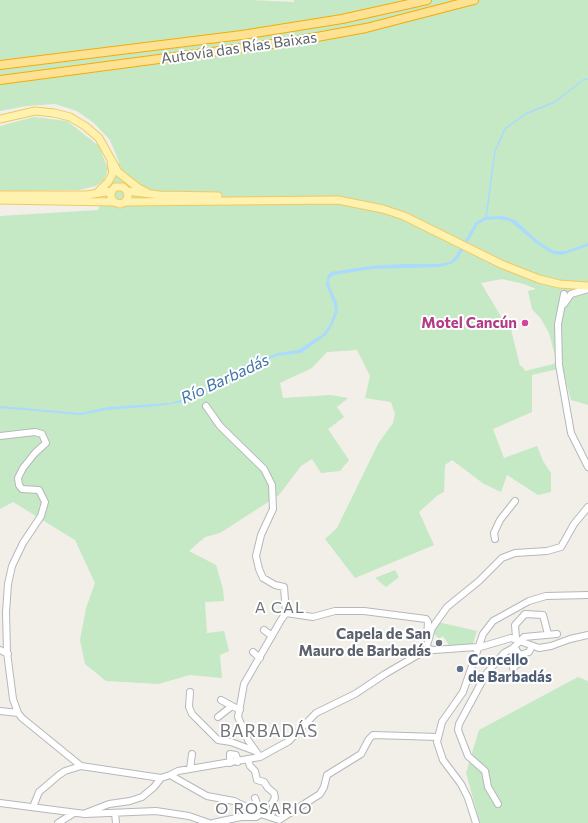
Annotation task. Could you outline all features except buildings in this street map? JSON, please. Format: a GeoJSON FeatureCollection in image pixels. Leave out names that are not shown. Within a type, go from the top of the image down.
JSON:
{"type":"FeatureCollection","features":[{"type":"Feature","properties":{"kind":"highway","name":"Autovía das Rías Baixas"},"geometry":{"type":"LineString","coordinates":[[0,65],[242,35],[342,19],[427,0]]}},
{"type":"Feature","properties":{"kind":"highway","name":"Autovía das Rías Baixas"},"geometry":{"type":"LineString","coordinates":[[0,80],[295,41],[366,28],[474,0]]}},
{"type":"Feature","properties":{"kind":"main road"},"geometry":{"type":"LineString","coordinates":[[0,119],[34,111],[54,113],[70,117],[85,126],[99,138],[111,159],[126,190],[128,197],[125,202]]}},
{"type":"Feature","properties":{"kind":"main road"},"geometry":{"type":"LineString","coordinates":[[114,202],[111,197],[116,172]]}},
{"type":"Feature","properties":{"kind":"main road"},"geometry":{"type":"LineString","coordinates":[[116,172],[148,193]]}},
{"type":"Feature","properties":{"kind":"main road"},"geometry":{"type":"LineString","coordinates":[[95,194],[104,188],[116,172]]}},
{"type":"Feature","properties":{"kind":"main road"},"geometry":{"type":"LineString","coordinates":[[0,195],[95,194],[113,190],[120,186],[126,190],[148,193],[216,196],[254,200]]}},
{"type":"Feature","properties":{"kind":"main road"},"geometry":{"type":"LineString","coordinates":[[0,200],[114,202],[120,204],[125,202],[338,200],[383,209],[404,216],[501,264],[539,279],[559,284],[588,288]]}},
{"type":"Feature","properties":{"kind":"street"},"geometry":{"type":"LineString","coordinates":[[559,284],[564,294],[563,306],[558,324],[559,364],[571,433],[588,467]]}},
{"type":"Feature","properties":{"kind":"street"},"geometry":{"type":"LineString","coordinates":[[563,306],[575,285]]}},
{"type":"Feature","properties":{"kind":"street"},"geometry":{"type":"LineString","coordinates":[[564,294],[571,294],[588,288]]}},
{"type":"Feature","properties":{"kind":"street"},"geometry":{"type":"LineString","coordinates":[[206,406],[220,426],[264,469],[272,485],[273,509],[261,535],[256,556],[263,578],[275,585],[284,587],[286,613],[244,684],[239,722],[255,751],[260,757]]}},
{"type":"Feature","properties":{"kind":"street"},"geometry":{"type":"LineString","coordinates":[[0,436],[35,432],[42,434],[46,443],[31,458],[18,478],[18,485],[22,489],[40,490],[45,502],[41,516],[17,554],[12,566],[8,584],[6,607],[11,689],[18,713],[81,766]]}},
{"type":"Feature","properties":{"kind":"street"},"geometry":{"type":"LineString","coordinates":[[495,539],[494,533],[500,520],[514,501]]}},
{"type":"Feature","properties":{"kind":"street"},"geometry":{"type":"LineString","coordinates":[[428,647],[432,628],[447,607],[502,558],[515,554],[547,551],[561,546],[574,524],[588,507]]}},
{"type":"Feature","properties":{"kind":"street"},"geometry":{"type":"LineString","coordinates":[[476,823],[476,818],[461,784],[439,753],[438,737],[442,722],[464,692],[477,648],[483,634],[493,620],[529,601],[546,596],[588,595]]}},
{"type":"Feature","properties":{"kind":"street"},"geometry":{"type":"LineString","coordinates":[[286,613],[313,617],[335,611],[364,611],[426,619],[428,622],[428,647]]}},
{"type":"Feature","properties":{"kind":"street"},"geometry":{"type":"LineString","coordinates":[[498,804],[488,787],[485,772],[468,756],[458,727],[486,674],[501,655],[514,647],[518,639],[515,625],[525,614],[543,615],[548,634]]}},
{"type":"Feature","properties":{"kind":"street"},"geometry":{"type":"LineString","coordinates":[[264,630],[272,636]]}},
{"type":"Feature","properties":{"kind":"street"},"geometry":{"type":"LineString","coordinates":[[33,807],[39,792],[65,771],[81,766],[161,778],[178,771],[238,762],[260,757],[289,742],[316,713],[355,694],[428,647],[477,648],[505,639],[518,639],[525,636],[557,634]]}},
{"type":"Feature","properties":{"kind":"street"},"geometry":{"type":"LineString","coordinates":[[518,639],[540,648],[551,646],[570,638],[588,635]]}},
{"type":"Feature","properties":{"kind":"street"},"geometry":{"type":"LineString","coordinates":[[520,655],[530,652],[532,646]]}},
{"type":"Feature","properties":{"kind":"street"},"geometry":{"type":"LineString","coordinates":[[514,647],[520,655],[521,661],[514,668]]}},
{"type":"Feature","properties":{"kind":"street"},"geometry":{"type":"LineString","coordinates":[[0,650],[8,654]]}},
{"type":"Feature","properties":{"kind":"street"},"geometry":{"type":"LineString","coordinates":[[252,652],[260,658]]}},
{"type":"Feature","properties":{"kind":"street"},"geometry":{"type":"LineString","coordinates":[[190,692],[190,712],[213,736],[218,740],[255,751]]}},
{"type":"Feature","properties":{"kind":"street"},"geometry":{"type":"LineString","coordinates":[[221,700],[240,710]]}},
{"type":"Feature","properties":{"kind":"street"},"geometry":{"type":"LineString","coordinates":[[218,717],[232,706]]}},
{"type":"Feature","properties":{"kind":"street"},"geometry":{"type":"LineString","coordinates":[[0,711],[18,713]]}},
{"type":"Feature","properties":{"kind":"street"},"geometry":{"type":"LineString","coordinates":[[170,775],[207,796],[234,801],[279,820],[320,794],[324,787],[327,775],[361,754],[371,737],[378,734],[438,737]]}},
{"type":"Feature","properties":{"kind":"street"},"geometry":{"type":"LineString","coordinates":[[190,769],[192,754]]}},
{"type":"Feature","properties":{"kind":"street"},"geometry":{"type":"LineString","coordinates":[[248,760],[250,766],[255,771],[257,780],[264,782],[274,793],[275,798],[272,803],[274,808],[270,817]]}},
{"type":"Feature","properties":{"kind":"street"},"geometry":{"type":"LineString","coordinates":[[85,814],[109,804],[130,801],[142,797],[154,787],[161,778]]}},
{"type":"Feature","properties":{"kind":"street"},"geometry":{"type":"LineString","coordinates":[[213,823],[241,817],[256,817],[258,812],[255,798]]}},
{"type":"Feature","properties":{"kind":"street"},"geometry":{"type":"LineString","coordinates":[[0,802],[85,814],[156,811],[189,816],[209,823]]}},
{"type":"Feature","properties":{"kind":"street"},"geometry":{"type":"LineString","coordinates":[[58,823],[74,813]]}},
{"type":"Feature","properties":{"kind":"street"},"geometry":{"type":"LineString","coordinates":[[114,813],[116,823]]}},
{"type":"Feature","properties":{"kind":"green space"},"geometry":{"type":"Polygon","coordinates":[[[0,0],[249,0],[294,2],[294,0],[588,0],[588,405],[571,400],[562,368],[532,375],[532,412],[493,429],[504,458],[537,446],[543,461],[551,473],[551,492],[538,495],[507,475],[501,492],[484,484],[452,460],[445,465],[444,492],[438,495],[419,512],[434,545],[355,578],[325,539],[337,528],[378,444],[393,423],[395,414],[391,402],[365,398],[370,376],[357,350],[327,352],[312,368],[280,383],[283,398],[331,395],[348,398],[337,407],[344,417],[328,429],[349,460],[340,471],[321,473],[312,459],[301,466],[279,495],[220,533],[205,537],[189,551],[216,565],[223,589],[224,601],[205,602],[207,633],[224,631],[229,651],[220,655],[222,678],[190,675],[158,684],[106,681],[85,664],[80,640],[86,608],[95,583],[75,540],[13,502],[0,509],[0,216],[98,210],[119,162],[110,140],[94,123],[77,111],[55,104],[26,106],[0,111],[0,0]],[[502,279],[481,283],[506,325],[510,325],[520,366],[522,366],[525,371],[557,363],[549,333],[541,319],[532,309],[528,291],[536,289],[524,284],[502,279]]]}},
{"type":"Feature","properties":{"kind":"green space"},"geometry":{"type":"Polygon","coordinates":[[[34,117],[67,121],[99,146],[108,169],[104,180],[96,186],[79,190],[0,191],[0,126],[34,117]]]}},
{"type":"Feature","properties":{"kind":"green space"},"geometry":{"type":"Polygon","coordinates":[[[395,570],[399,577],[386,587],[375,578],[395,570]]]}},
{"type":"Feature","properties":{"kind":"green space"},"geometry":{"type":"Polygon","coordinates":[[[438,622],[477,631],[472,646],[450,647],[443,636],[439,639],[433,632],[438,622]]]}},
{"type":"Feature","properties":{"kind":"green space"},"geometry":{"type":"Polygon","coordinates":[[[578,677],[588,681],[588,823],[480,823],[466,773],[479,730],[578,677]]]}},
{"type":"Feature","properties":{"kind":"water"},"geometry":{"type":"Polygon","coordinates":[[[503,216],[515,220],[539,242],[554,251],[566,251],[588,243],[588,246],[562,255],[553,254],[537,244],[510,221],[497,219],[486,220],[478,224],[458,259],[451,264],[439,267],[372,269],[333,275],[329,279],[329,284],[337,303],[338,311],[332,326],[326,335],[301,353],[277,356],[231,374],[208,391],[184,402],[158,406],[106,410],[81,415],[0,408],[0,406],[80,413],[109,407],[170,403],[187,398],[203,391],[218,379],[240,367],[278,353],[298,350],[323,334],[330,325],[335,311],[334,304],[326,284],[328,275],[331,272],[371,266],[439,264],[450,262],[455,257],[476,222],[485,217],[503,216]]]}},
{"type":"Feature","properties":{"kind":"waterway"},"geometry":{"type":"LineString","coordinates":[[486,218],[495,151],[505,129],[525,114],[555,102],[583,80],[588,79]]}},
{"type":"Feature","properties":{"kind":"place","name":"Motel Cancún"},"geometry":{"type":"Point","coordinates":[525,323]}},
{"type":"Feature","properties":{"kind":"place","name":"Capela de San Mauro de Barbadás"},"geometry":{"type":"Point","coordinates":[439,643]}},
{"type":"Feature","properties":{"kind":"place","name":"Concello de Barbadás"},"geometry":{"type":"Point","coordinates":[460,669]}},
{"type":"Feature","properties":{"kind":"district","name":"A CAL"},"geometry":{"type":"Point","coordinates":[280,608]}},
{"type":"Feature","properties":{"kind":"district","name":"BARBADÁS"},"geometry":{"type":"Point","coordinates":[269,731]}},
{"type":"Feature","properties":{"kind":"district","name":"O ROSARIO"},"geometry":{"type":"Point","coordinates":[264,809]}},
{"type":"Feature","properties":{"kind":"water label","name":"Río Barbadás"},"geometry":{"type":"Point","coordinates":[225,379]}}]}
